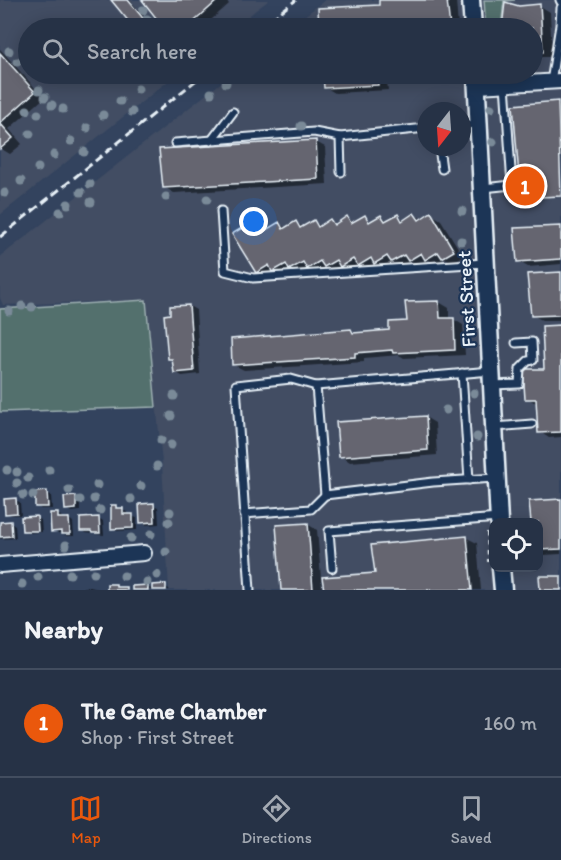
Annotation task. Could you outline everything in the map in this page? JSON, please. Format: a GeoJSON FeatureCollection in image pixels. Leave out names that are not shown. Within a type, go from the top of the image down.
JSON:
{"type":"FeatureCollection","features":[{"type":"Feature","properties":{"kind":"street"},"geometry":{"type":"LineString","coordinates":[[471,0],[472,18]]}},
{"type":"Feature","properties":{"kind":"street","name":"First Street"},"geometry":{"type":"LineString","coordinates":[[471,118],[476,84]]}},
{"type":"Feature","properties":{"kind":"street","name":"First Street"},"geometry":{"type":"LineString","coordinates":[[471,130],[481,188],[497,478],[495,518]]}},
{"type":"Feature","properties":{"kind":"street"},"geometry":{"type":"LineString","coordinates":[[0,565],[144,553]]}},
{"type":"Feature","properties":{"kind":"street"},"geometry":{"type":"LineString","coordinates":[[497,572],[503,590]]}},
{"type":"Feature","properties":{"kind":"lane"},"geometry":{"type":"LineString","coordinates":[[556,81],[561,8]]}},
{"type":"Feature","properties":{"kind":"lane"},"geometry":{"type":"LineString","coordinates":[[481,188],[512,185],[505,84]]}},
{"type":"Feature","properties":{"kind":"lane"},"geometry":{"type":"LineString","coordinates":[[211,141],[233,112]]}},
{"type":"Feature","properties":{"kind":"lane"},"geometry":{"type":"LineString","coordinates":[[175,143],[314,132],[340,137],[417,129]]}},
{"type":"Feature","properties":{"kind":"lane"},"geometry":{"type":"LineString","coordinates":[[340,137],[341,172]]}},
{"type":"Feature","properties":{"kind":"lane"},"geometry":{"type":"LineString","coordinates":[[440,156],[442,169]]}},
{"type":"Feature","properties":{"kind":"lane"},"geometry":{"type":"LineString","coordinates":[[221,211],[225,271],[253,278],[485,263]]}},
{"type":"Feature","properties":{"kind":"lane"},"geometry":{"type":"LineString","coordinates":[[516,343],[532,342],[533,369]]}},
{"type":"Feature","properties":{"kind":"lane"},"geometry":{"type":"LineString","coordinates":[[250,590],[236,385],[291,380],[316,386],[462,373],[522,384],[520,369],[528,361],[533,360]]}},
{"type":"Feature","properties":{"kind":"lane"},"geometry":{"type":"LineString","coordinates":[[462,373],[469,480]]}},
{"type":"Feature","properties":{"kind":"lane"},"geometry":{"type":"LineString","coordinates":[[316,386],[325,495]]}},
{"type":"Feature","properties":{"kind":"lane"},"geometry":{"type":"LineString","coordinates":[[494,427],[532,424]]}},
{"type":"Feature","properties":{"kind":"lane"},"geometry":{"type":"LineString","coordinates":[[244,514],[311,509],[325,495],[497,478]]}},
{"type":"Feature","properties":{"kind":"lane"},"geometry":{"type":"LineString","coordinates":[[333,568],[328,531],[489,524]]}},
{"type":"Feature","properties":{"kind":"shaded area"},"geometry":{"type":"Polygon","coordinates":[[[0,0],[269,0],[246,18],[18,18],[18,84],[164,84],[0,215],[0,0]]]}},
{"type":"Feature","properties":{"kind":"shaded area"},"geometry":{"type":"Polygon","coordinates":[[[325,0],[561,0],[561,590],[169,590],[162,463],[146,300],[3,305],[0,298],[0,257],[219,84],[543,84],[543,18],[302,18],[325,0]]]}},
{"type":"Feature","properties":{"kind":"green space"},"geometry":{"type":"Polygon","coordinates":[[[484,0],[515,0],[504,1],[502,18],[485,18],[484,0]]]}},
{"type":"Feature","properties":{"kind":"green space"},"geometry":{"type":"Polygon","coordinates":[[[146,300],[156,407],[0,412],[0,309],[146,300]]]}},
{"type":"Feature","properties":{"kind":"building"},"geometry":{"type":"Polygon","coordinates":[[[111,0],[128,0],[143,18],[126,18],[111,0]]]}},
{"type":"Feature","properties":{"kind":"building"},"geometry":{"type":"Polygon","coordinates":[[[142,0],[218,0],[198,18],[156,18],[142,0]]]}},
{"type":"Feature","properties":{"kind":"building"},"geometry":{"type":"Polygon","coordinates":[[[379,0],[447,0],[449,18],[318,18],[318,8],[379,5],[379,0]]]}},
{"type":"Feature","properties":{"kind":"building"},"geometry":{"type":"Polygon","coordinates":[[[505,2],[519,6],[540,4],[541,18],[503,18],[505,2]]]}},
{"type":"Feature","properties":{"kind":"building"},"geometry":{"type":"Polygon","coordinates":[[[0,53],[18,73],[18,84],[28,84],[35,92],[0,123],[0,53]]]}},
{"type":"Feature","properties":{"kind":"building"},"geometry":{"type":"Polygon","coordinates":[[[324,84],[378,85],[324,88],[324,84]]]}},
{"type":"Feature","properties":{"kind":"building"},"geometry":{"type":"Polygon","coordinates":[[[558,101],[561,196],[519,198],[513,105],[558,101]]]}},
{"type":"Feature","properties":{"kind":"building"},"geometry":{"type":"Polygon","coordinates":[[[0,123],[13,138],[0,149],[0,123]]]}},
{"type":"Feature","properties":{"kind":"building"},"geometry":{"type":"Polygon","coordinates":[[[316,140],[318,179],[163,188],[159,149],[316,140]]]}},
{"type":"Feature","properties":{"kind":"building"},"geometry":{"type":"Polygon","coordinates":[[[431,212],[454,251],[442,258],[438,252],[425,260],[421,253],[408,261],[404,255],[391,262],[387,256],[374,264],[371,258],[358,266],[353,259],[340,267],[336,260],[324,267],[320,261],[307,269],[303,262],[289,270],[286,264],[272,272],[269,265],[256,273],[232,234],[245,226],[249,233],[263,224],[266,230],[279,222],[283,229],[296,221],[300,228],[314,220],[318,227],[330,219],[334,225],[347,216],[351,223],[365,215],[369,222],[381,215],[385,221],[398,214],[402,221],[414,213],[419,220],[431,212]]]}},
{"type":"Feature","properties":{"kind":"building"},"geometry":{"type":"Polygon","coordinates":[[[561,226],[561,259],[517,262],[514,228],[561,226]]]}},
{"type":"Feature","properties":{"kind":"building"},"geometry":{"type":"Polygon","coordinates":[[[561,272],[561,315],[531,316],[527,274],[561,272]]]}},
{"type":"Feature","properties":{"kind":"building"},"geometry":{"type":"Polygon","coordinates":[[[439,301],[440,318],[454,318],[455,350],[393,353],[392,350],[355,353],[355,357],[232,365],[231,339],[351,329],[353,333],[389,330],[389,322],[407,321],[405,302],[439,301]]]}},
{"type":"Feature","properties":{"kind":"building"},"geometry":{"type":"Polygon","coordinates":[[[189,305],[194,371],[174,373],[172,359],[168,359],[164,315],[170,314],[170,306],[189,305]]]}},
{"type":"Feature","properties":{"kind":"building"},"geometry":{"type":"Polygon","coordinates":[[[561,325],[561,432],[538,433],[536,399],[525,399],[523,369],[544,369],[542,326],[561,325]]]}},
{"type":"Feature","properties":{"kind":"building"},"geometry":{"type":"Polygon","coordinates":[[[426,416],[428,450],[339,457],[336,422],[426,416]]]}},
{"type":"Feature","properties":{"kind":"building"},"geometry":{"type":"Polygon","coordinates":[[[47,491],[48,507],[35,507],[35,492],[47,491]]]}},
{"type":"Feature","properties":{"kind":"building"},"geometry":{"type":"Polygon","coordinates":[[[76,496],[76,509],[65,510],[64,497],[76,496]]]}},
{"type":"Feature","properties":{"kind":"building"},"geometry":{"type":"Polygon","coordinates":[[[16,498],[17,513],[5,514],[4,499],[16,498]]]}},
{"type":"Feature","properties":{"kind":"building"},"geometry":{"type":"Polygon","coordinates":[[[561,499],[561,549],[543,550],[543,518],[531,518],[529,501],[561,499]]]}},
{"type":"Feature","properties":{"kind":"building"},"geometry":{"type":"Polygon","coordinates":[[[154,503],[155,522],[140,523],[139,504],[154,503]]]}},
{"type":"Feature","properties":{"kind":"building"},"geometry":{"type":"Polygon","coordinates":[[[111,505],[123,508],[123,514],[133,514],[133,528],[111,529],[111,505]]]}},
{"type":"Feature","properties":{"kind":"building"},"geometry":{"type":"Polygon","coordinates":[[[50,513],[58,513],[58,518],[69,518],[70,534],[61,534],[61,531],[51,532],[50,513]]]}},
{"type":"Feature","properties":{"kind":"building"},"geometry":{"type":"Polygon","coordinates":[[[37,516],[38,531],[22,531],[21,517],[37,516]]]}},
{"type":"Feature","properties":{"kind":"building"},"geometry":{"type":"Polygon","coordinates":[[[99,517],[100,533],[80,531],[80,518],[99,517]]]}},
{"type":"Feature","properties":{"kind":"building"},"geometry":{"type":"Polygon","coordinates":[[[11,521],[12,536],[0,537],[0,522],[11,521]]]}},
{"type":"Feature","properties":{"kind":"building"},"geometry":{"type":"Polygon","coordinates":[[[308,523],[313,590],[281,590],[276,525],[308,523]]]}},
{"type":"Feature","properties":{"kind":"building"},"geometry":{"type":"Polygon","coordinates":[[[467,536],[472,590],[324,590],[322,577],[375,573],[371,545],[467,536]]]}},
{"type":"Feature","properties":{"kind":"building"},"geometry":{"type":"Polygon","coordinates":[[[539,576],[561,576],[561,590],[540,590],[539,576]]]}},
{"type":"Feature","properties":{"kind":"building"},"geometry":{"type":"Polygon","coordinates":[[[107,584],[127,587],[127,590],[107,590],[107,584]]]}},
{"type":"Feature","properties":{"kind":"building"},"geometry":{"type":"Polygon","coordinates":[[[166,584],[166,590],[152,590],[152,585],[166,584]]]}},
{"type":"Feature","properties":{"kind":"building"},"geometry":{"type":"Polygon","coordinates":[[[148,585],[148,590],[132,590],[132,586],[148,585]]]}},
{"type":"Feature","properties":{"kind":"railway"},"geometry":{"type":"LineString","coordinates":[[273,18],[296,0]]}},
{"type":"Feature","properties":{"kind":"railway"},"geometry":{"type":"LineString","coordinates":[[0,237],[191,84]]}},
{"type":"Feature","properties":{"kind":"place","name":"The Game Chamber"},"geometry":{"type":"Point","coordinates":[525,186]}}]}
